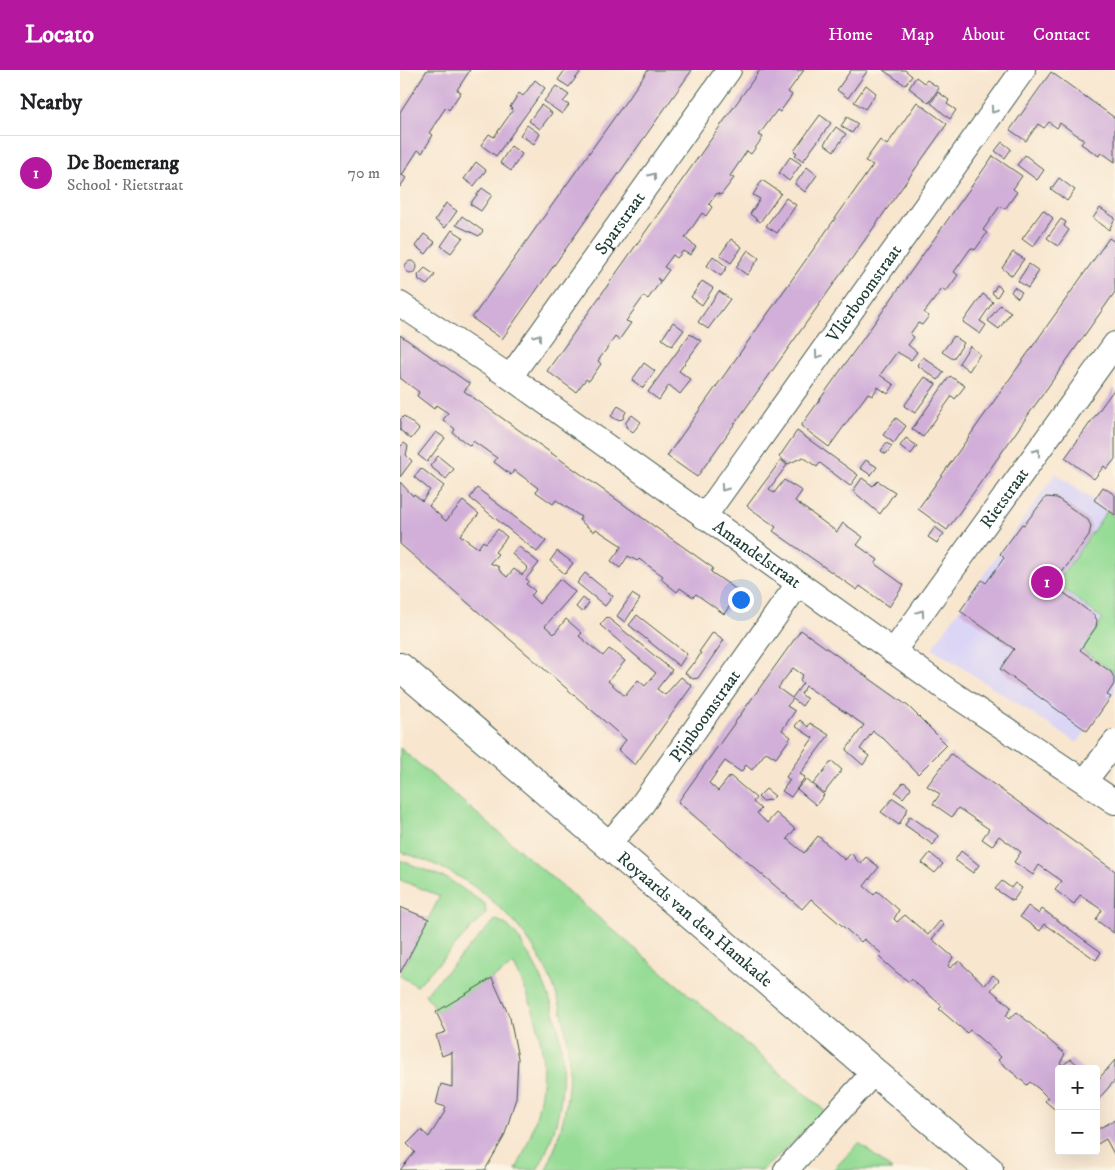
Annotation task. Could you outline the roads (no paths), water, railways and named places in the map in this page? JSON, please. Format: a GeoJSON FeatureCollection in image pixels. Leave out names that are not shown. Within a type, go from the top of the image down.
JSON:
{"type":"FeatureCollection","features":[{"type":"Feature","properties":{"kind":"street","name":"Sparstraat"},"geometry":{"type":"LineString","coordinates":[[510,377],[729,70]]}},
{"type":"Feature","properties":{"kind":"street","name":"Vlierboomstraat"},"geometry":{"type":"LineString","coordinates":[[704,517],[1023,70]]}},
{"type":"Feature","properties":{"kind":"street","name":"Amandelstraat"},"geometry":{"type":"LineString","coordinates":[[400,304],[510,377],[893,652],[1115,802]]}},
{"type":"Feature","properties":{"kind":"street","name":"Rietstraat"},"geometry":{"type":"LineString","coordinates":[[893,652],[1115,344]]}},
{"type":"Feature","properties":{"kind":"street","name":"Pijnboomstraat"},"geometry":{"type":"LineString","coordinates":[[608,844],[636,813],[798,584]]}},
{"type":"Feature","properties":{"kind":"street","name":"Royaards van den Hamkade"},"geometry":{"type":"LineString","coordinates":[[400,666],[989,1170]]}},
{"type":"Feature","properties":{"kind":"street"},"geometry":{"type":"LineString","coordinates":[[1085,781],[1115,742]]}},
{"type":"Feature","properties":{"kind":"street"},"geometry":{"type":"LineString","coordinates":[[786,1170],[874,1072]]}},
{"type":"Feature","properties":{"kind":"place","name":"De Boemerang"},"geometry":{"type":"Point","coordinates":[1047,582]}}]}
